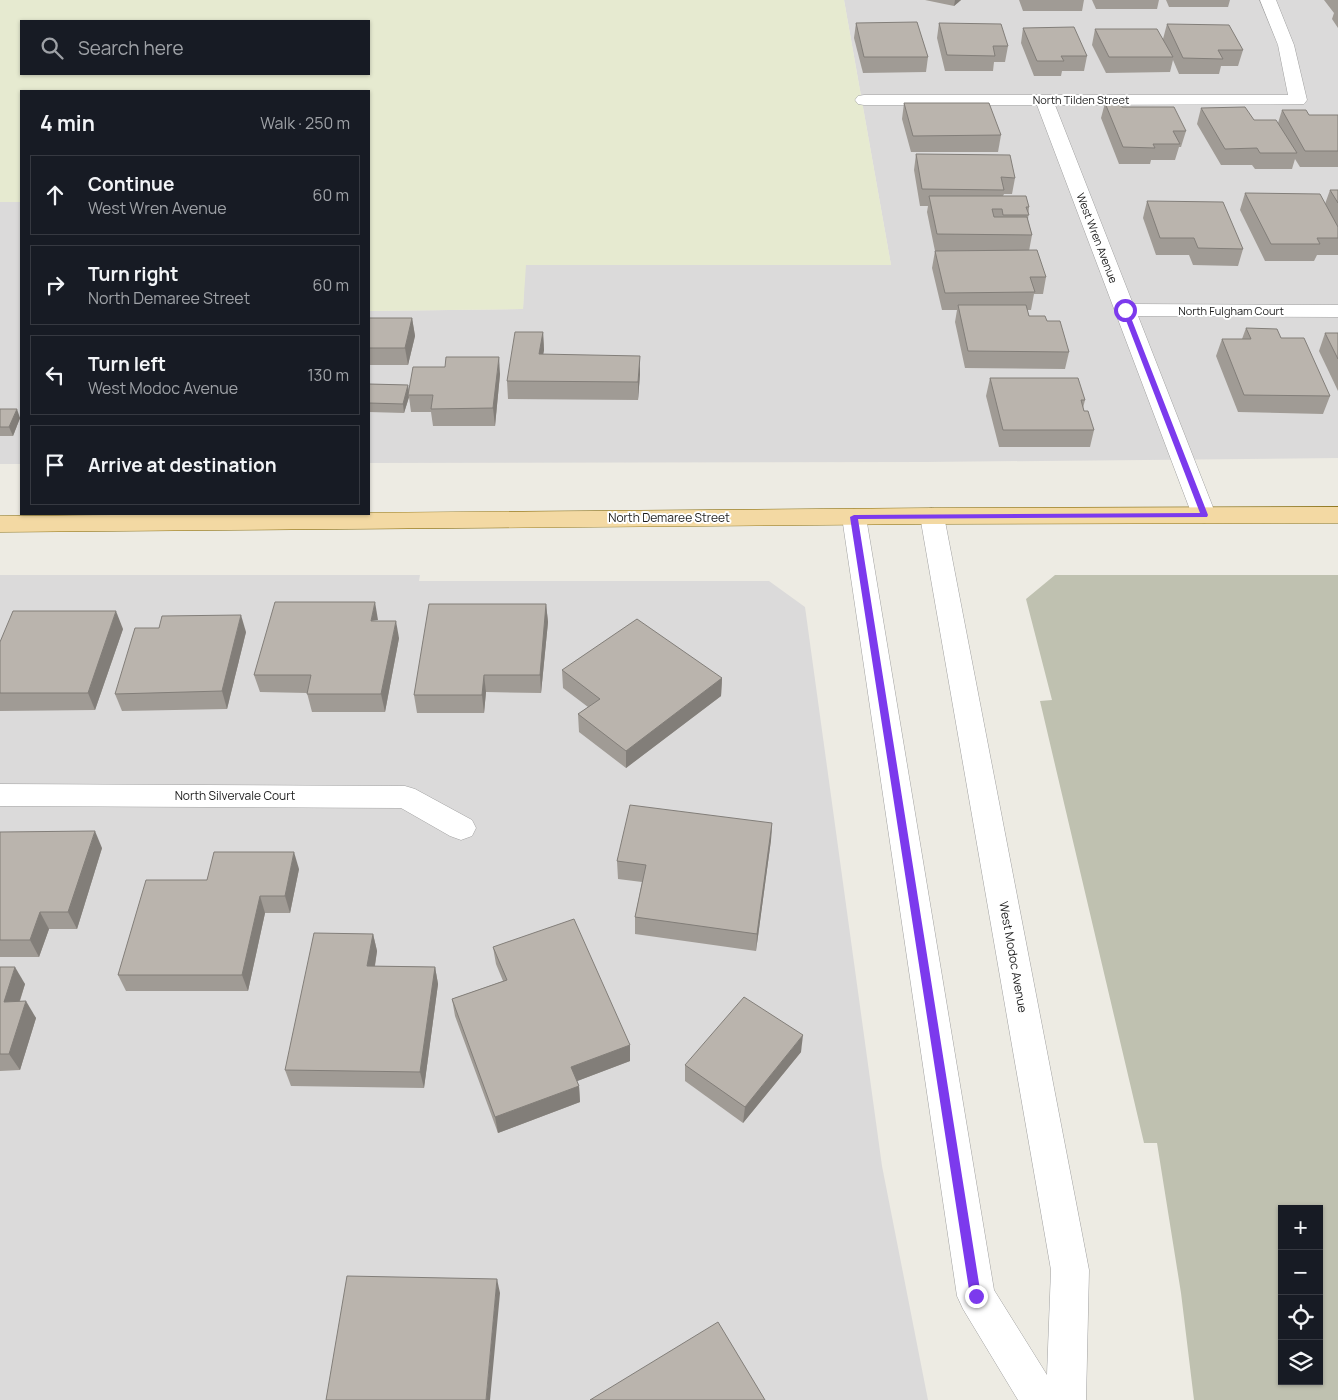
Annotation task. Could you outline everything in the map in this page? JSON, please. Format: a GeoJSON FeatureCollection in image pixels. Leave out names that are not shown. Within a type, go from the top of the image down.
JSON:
{"type":"FeatureCollection","features":[{"type":"Feature","properties":{"kind":"main road","name":"North Demaree Street"},"geometry":{"type":"LineString","coordinates":[[0,524],[198,518],[1338,515]]}},
{"type":"Feature","properties":{"kind":"street","name":"North Tilden Street"},"geometry":{"type":"LineString","coordinates":[[864,100],[1298,100],[1286,45],[1268,0]]}},
{"type":"Feature","properties":{"kind":"street","name":"West Wren Avenue"},"geometry":{"type":"LineString","coordinates":[[1044,100],[1204,515]]}},
{"type":"Feature","properties":{"kind":"street","name":"North Fulgham Court"},"geometry":{"type":"LineString","coordinates":[[1125,310],[1338,311]]}},
{"type":"Feature","properties":{"kind":"street","name":"West Modoc Avenue"},"geometry":{"type":"LineString","coordinates":[[932,516],[1070,1270],[1066,1400]]}},
{"type":"Feature","properties":{"kind":"street"},"geometry":{"type":"LineString","coordinates":[[854,517],[976,1296],[1040,1400]]}},
{"type":"Feature","properties":{"kind":"street","name":"North Silvervale Court"},"geometry":{"type":"LineString","coordinates":[[0,795],[405,797],[461,828]]}},
{"type":"Feature","properties":{"kind":"shaded area"},"geometry":{"type":"Polygon","coordinates":[[[0,0],[844,0],[891,265],[526,265],[523,309],[370,311],[370,90],[20,90],[20,202],[0,202],[0,0]]]}},
{"type":"Feature","properties":{"kind":"shaded area"},"geometry":{"type":"Polygon","coordinates":[[[844,0],[1338,0],[1338,458],[926,462],[370,463],[370,311],[523,309],[525,265],[891,265],[844,0]]]}},
{"type":"Feature","properties":{"kind":"shaded area"},"geometry":{"type":"Polygon","coordinates":[[[0,202],[20,202],[20,464],[0,464],[0,202]]]}},
{"type":"Feature","properties":{"kind":"shaded area"},"geometry":{"type":"Polygon","coordinates":[[[0,575],[420,575],[419,581],[769,581],[805,607],[882,1166],[928,1400],[0,1400],[0,575]]]}},
{"type":"Feature","properties":{"kind":"shaded area"},"geometry":{"type":"Polygon","coordinates":[[[1055,575],[1338,575],[1338,1400],[1194,1400],[1181,1293],[1157,1143],[1144,1143],[1040,701],[1052,700],[1026,599],[1055,575]]]}},
{"type":"Feature","properties":{"kind":"building"},"geometry":{"type":"Polygon","coordinates":[[[917,22],[928,57],[864,57],[856,23],[917,22]]]}},
{"type":"Feature","properties":{"kind":"building"},"geometry":{"type":"Polygon","coordinates":[[[939,23],[1001,24],[1008,46],[993,46],[995,56],[947,55],[939,23]]]}},
{"type":"Feature","properties":{"kind":"building"},"geometry":{"type":"Polygon","coordinates":[[[1167,24],[1229,25],[1243,50],[1218,50],[1223,59],[1183,58],[1167,24]]]}},
{"type":"Feature","properties":{"kind":"building"},"geometry":{"type":"Polygon","coordinates":[[[1074,27],[1087,56],[1061,56],[1064,61],[1037,61],[1023,28],[1074,27]]]}},
{"type":"Feature","properties":{"kind":"building"},"geometry":{"type":"Polygon","coordinates":[[[1095,29],[1157,29],[1173,57],[1109,57],[1095,29]]]}},
{"type":"Feature","properties":{"kind":"building"},"geometry":{"type":"Polygon","coordinates":[[[904,103],[989,103],[1001,135],[913,136],[904,103]]]}},
{"type":"Feature","properties":{"kind":"building"},"geometry":{"type":"Polygon","coordinates":[[[1105,103],[1121,103],[1122,107],[1174,107],[1186,131],[1173,131],[1180,144],[1153,144],[1155,148],[1123,147],[1105,103]]]}},
{"type":"Feature","properties":{"kind":"building"},"geometry":{"type":"Polygon","coordinates":[[[1245,107],[1254,120],[1276,120],[1297,153],[1260,153],[1257,148],[1225,149],[1201,108],[1245,107]]]}},
{"type":"Feature","properties":{"kind":"building"},"geometry":{"type":"Polygon","coordinates":[[[1282,110],[1306,110],[1309,115],[1338,115],[1338,151],[1305,151],[1282,110]]]}},
{"type":"Feature","properties":{"kind":"building"},"geometry":{"type":"Polygon","coordinates":[[[916,154],[1010,155],[1015,178],[1001,177],[1004,190],[922,189],[916,154]]]}},
{"type":"Feature","properties":{"kind":"building"},"geometry":{"type":"Polygon","coordinates":[[[1330,190],[1338,190],[1338,203],[1330,190]]]}},
{"type":"Feature","properties":{"kind":"building"},"geometry":{"type":"Polygon","coordinates":[[[1245,193],[1320,194],[1338,227],[1338,238],[1317,238],[1320,244],[1271,244],[1245,193]]]}},
{"type":"Feature","properties":{"kind":"building"},"geometry":{"type":"Polygon","coordinates":[[[929,196],[1026,196],[1029,207],[1026,207],[1029,215],[1003,215],[1002,209],[992,209],[994,217],[1027,217],[1032,235],[937,234],[929,196]]]}},
{"type":"Feature","properties":{"kind":"building"},"geometry":{"type":"Polygon","coordinates":[[[1147,201],[1223,202],[1243,249],[1198,248],[1194,238],[1160,238],[1147,201]]]}},
{"type":"Feature","properties":{"kind":"building"},"geometry":{"type":"Polygon","coordinates":[[[1037,250],[1046,277],[1030,277],[1035,292],[945,293],[935,251],[1037,250]]]}},
{"type":"Feature","properties":{"kind":"building"},"geometry":{"type":"Polygon","coordinates":[[[958,305],[1026,305],[1029,316],[1045,316],[1047,321],[1060,321],[1069,352],[968,351],[958,305]]]}},
{"type":"Feature","properties":{"kind":"building"},"geometry":{"type":"Polygon","coordinates":[[[370,318],[412,318],[405,348],[370,348],[370,318]]]}},
{"type":"Feature","properties":{"kind":"building"},"geometry":{"type":"Polygon","coordinates":[[[1246,328],[1277,329],[1281,338],[1304,338],[1330,396],[1244,395],[1222,339],[1251,339],[1246,328]]]}},
{"type":"Feature","properties":{"kind":"building"},"geometry":{"type":"Polygon","coordinates":[[[515,332],[543,332],[539,354],[640,356],[638,382],[507,381],[515,332]]]}},
{"type":"Feature","properties":{"kind":"building"},"geometry":{"type":"Polygon","coordinates":[[[1325,333],[1338,333],[1338,359],[1325,333]]]}},
{"type":"Feature","properties":{"kind":"building"},"geometry":{"type":"Polygon","coordinates":[[[446,357],[499,357],[493,408],[431,409],[433,395],[408,395],[413,367],[445,367],[446,357]]]}},
{"type":"Feature","properties":{"kind":"building"},"geometry":{"type":"Polygon","coordinates":[[[990,378],[1078,378],[1085,400],[1081,400],[1084,411],[1088,411],[1094,430],[1003,430],[990,378]]]}},
{"type":"Feature","properties":{"kind":"building"},"geometry":{"type":"Polygon","coordinates":[[[370,384],[408,385],[403,404],[370,403],[370,384]]]}},
{"type":"Feature","properties":{"kind":"building"},"geometry":{"type":"Polygon","coordinates":[[[0,409],[17,409],[9,427],[0,427],[0,409]]]}},
{"type":"Feature","properties":{"kind":"building"},"geometry":{"type":"Polygon","coordinates":[[[275,602],[375,602],[371,621],[396,621],[381,694],[307,694],[311,675],[254,675],[275,602]]]}},
{"type":"Feature","properties":{"kind":"building"},"geometry":{"type":"Polygon","coordinates":[[[429,604],[546,604],[540,675],[484,675],[482,695],[414,695],[429,604]]]}},
{"type":"Feature","properties":{"kind":"building"},"geometry":{"type":"Polygon","coordinates":[[[13,611],[116,611],[88,693],[0,693],[0,642],[13,611]]]}},
{"type":"Feature","properties":{"kind":"building"},"geometry":{"type":"Polygon","coordinates":[[[241,615],[222,691],[115,694],[135,628],[159,628],[162,616],[241,615]]]}},
{"type":"Feature","properties":{"kind":"building"},"geometry":{"type":"Polygon","coordinates":[[[637,619],[722,678],[626,751],[578,714],[600,699],[562,670],[637,619]]]}},
{"type":"Feature","properties":{"kind":"building"},"geometry":{"type":"Polygon","coordinates":[[[630,805],[772,823],[757,934],[635,917],[646,865],[617,861],[630,805]]]}},
{"type":"Feature","properties":{"kind":"building"},"geometry":{"type":"Polygon","coordinates":[[[95,831],[68,912],[40,912],[30,940],[0,940],[0,832],[95,831]]]}},
{"type":"Feature","properties":{"kind":"building"},"geometry":{"type":"Polygon","coordinates":[[[214,852],[294,852],[285,896],[260,896],[242,975],[118,975],[146,880],[207,880],[214,852]]]}},
{"type":"Feature","properties":{"kind":"building"},"geometry":{"type":"Polygon","coordinates":[[[574,919],[630,1045],[571,1067],[579,1086],[495,1117],[452,999],[507,980],[493,947],[574,919]]]}},
{"type":"Feature","properties":{"kind":"building"},"geometry":{"type":"Polygon","coordinates":[[[314,933],[373,934],[367,966],[435,967],[420,1072],[285,1070],[314,933]]]}},
{"type":"Feature","properties":{"kind":"building"},"geometry":{"type":"Polygon","coordinates":[[[0,967],[15,967],[4,1002],[26,1001],[9,1054],[0,1054],[0,967]]]}},
{"type":"Feature","properties":{"kind":"building"},"geometry":{"type":"Polygon","coordinates":[[[744,997],[803,1035],[745,1107],[685,1065],[744,997]]]}},
{"type":"Feature","properties":{"kind":"building"},"geometry":{"type":"Polygon","coordinates":[[[347,1276],[497,1279],[486,1400],[326,1400],[347,1276]]]}},
{"type":"Feature","properties":{"kind":"building"},"geometry":{"type":"Polygon","coordinates":[[[718,1322],[765,1400],[590,1400],[718,1322]]]}},
{"type":"Feature","properties":{"kind":"route"},"geometry":{"type":"LineString","coordinates":[[976,1296],[854,517],[1204,515],[1125,310]]}}]}
